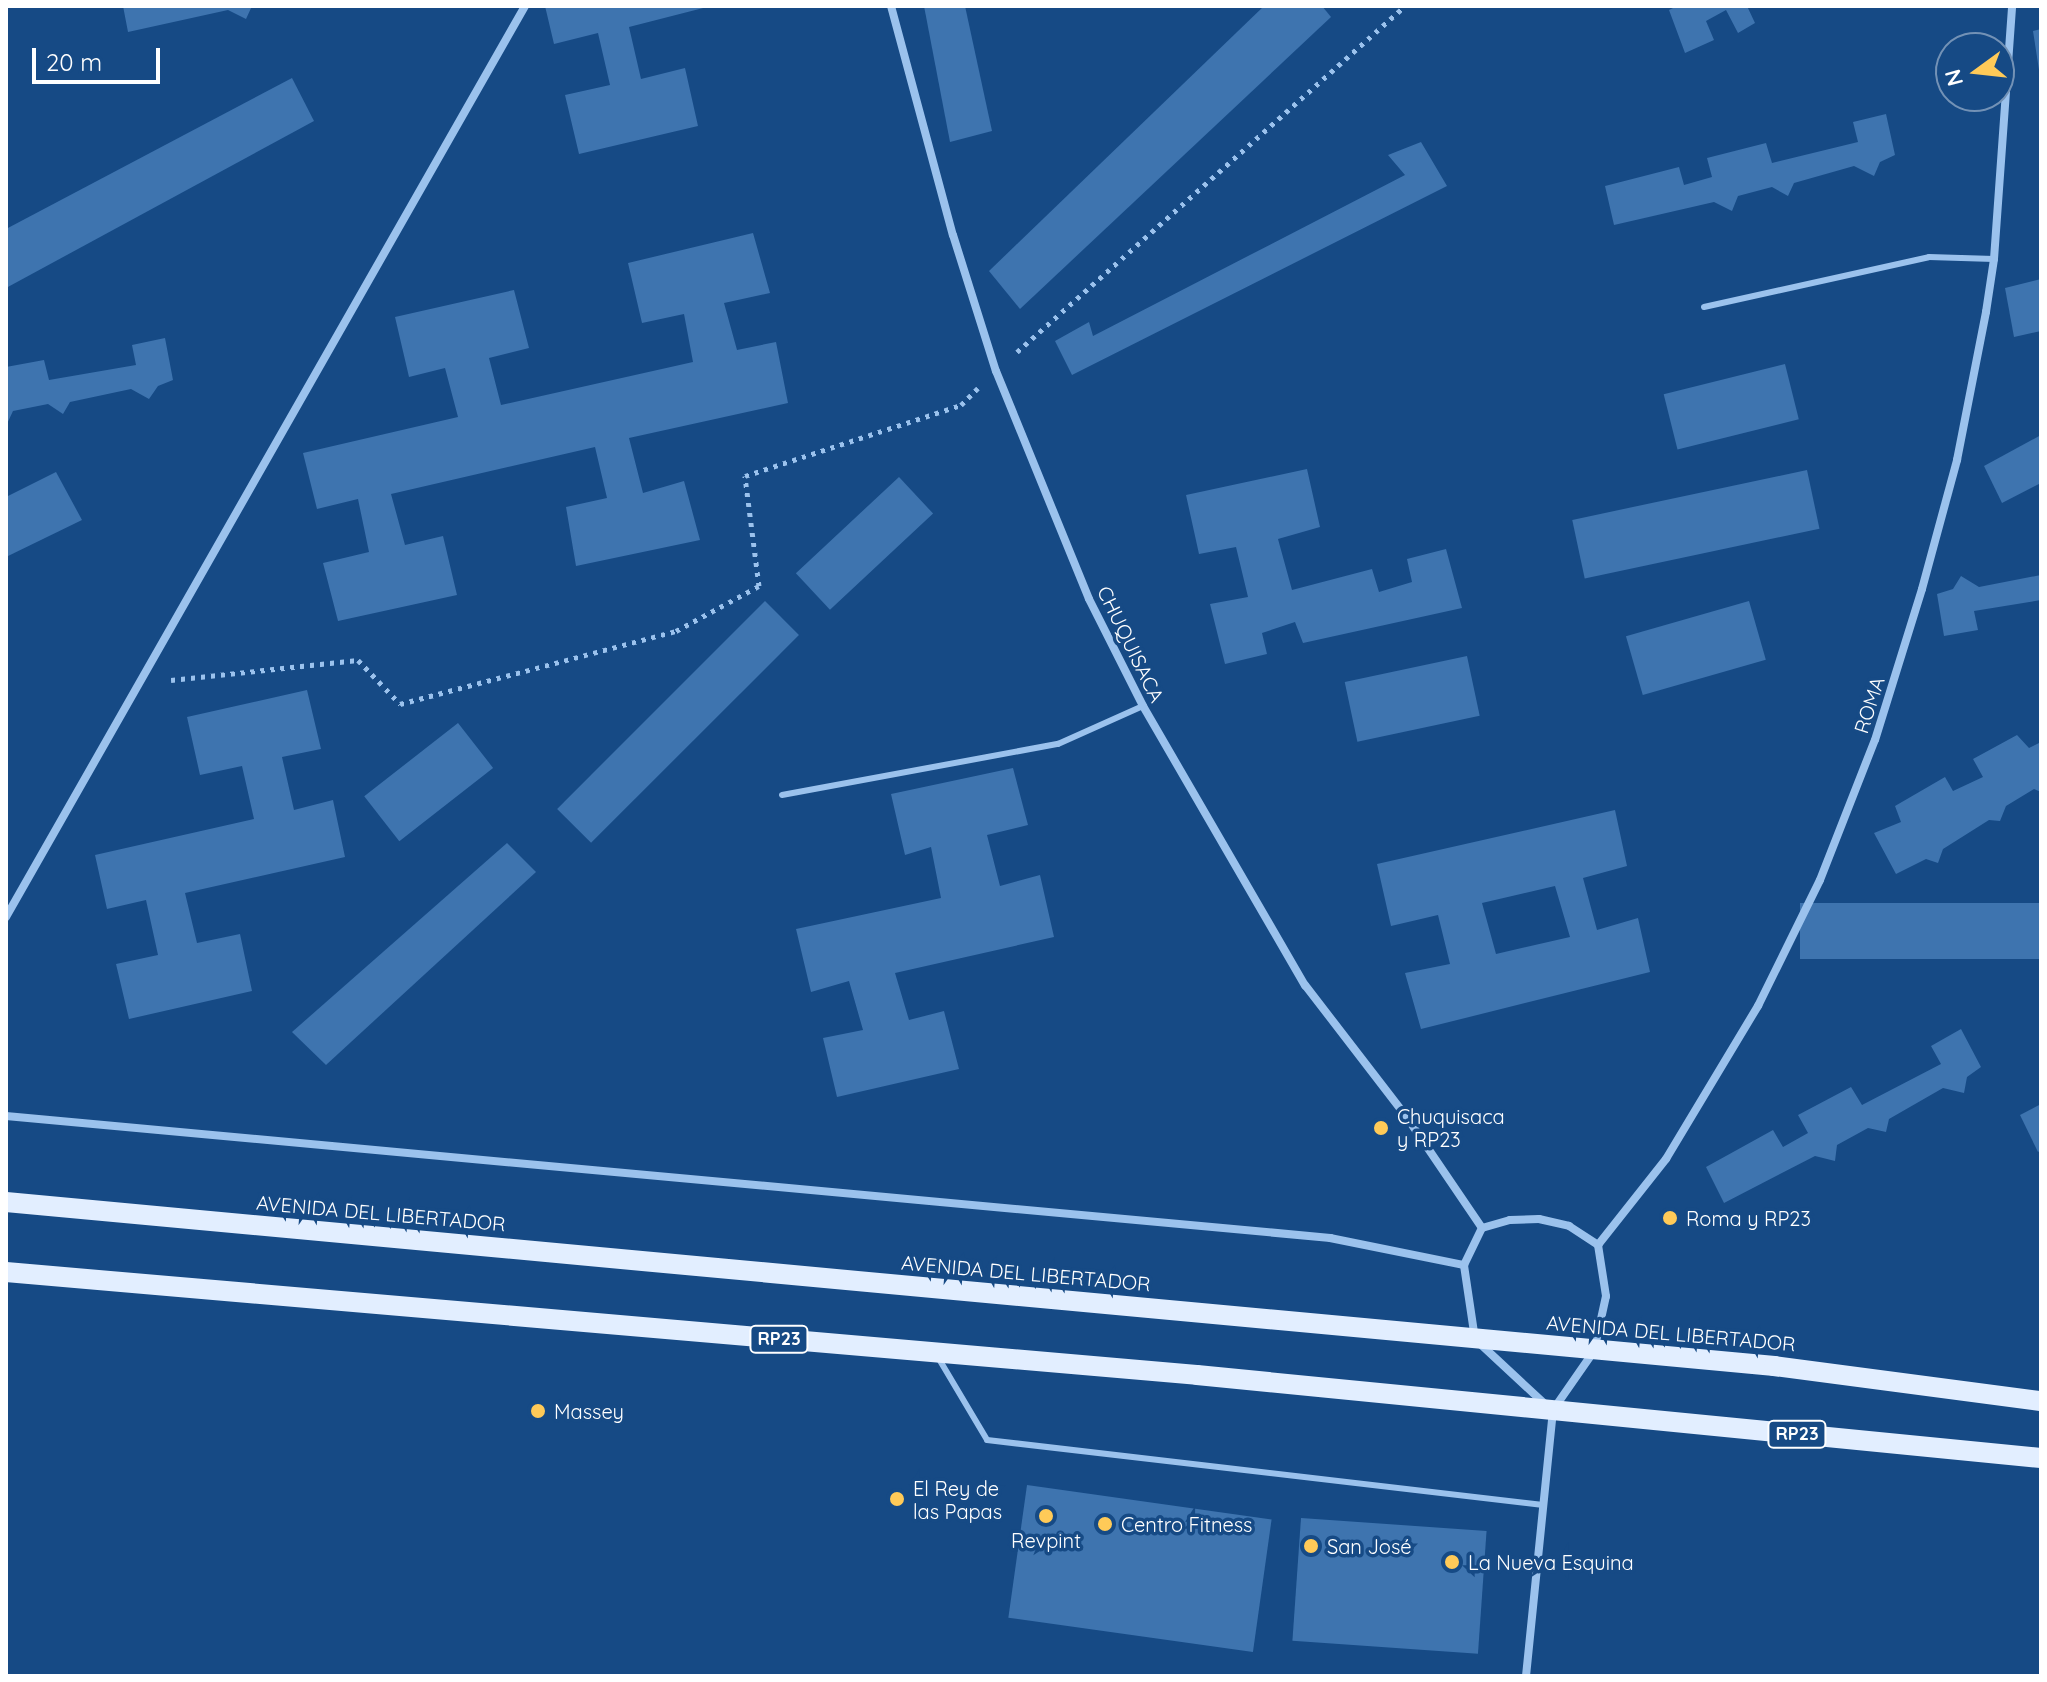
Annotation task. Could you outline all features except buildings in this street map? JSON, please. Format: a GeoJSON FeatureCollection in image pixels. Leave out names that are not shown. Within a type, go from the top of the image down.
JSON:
{"type":"FeatureCollection","features":[{"type":"Feature","properties":{"kind":"main road","name":"AVENIDA DEL LIBERTADOR"},"geometry":{"type":"LineString","coordinates":[[6,1202],[1774,1366],[2041,1401]]}},
{"type":"Feature","properties":{"kind":"main road","name":"RP23"},"geometry":{"type":"LineString","coordinates":[[6,1272],[935,1352],[2041,1458]]}},
{"type":"Feature","properties":{"kind":"street"},"geometry":{"type":"LineString","coordinates":[[6,917],[525,6]]}},
{"type":"Feature","properties":{"kind":"street","name":"CHUQUISACA"},"geometry":{"type":"LineString","coordinates":[[891,6],[953,235],[996,371],[1089,599],[1143,706],[1305,985],[1406,1116],[1482,1228]]}},
{"type":"Feature","properties":{"kind":"street","name":"ROMA"},"geometry":{"type":"LineString","coordinates":[[1598,1245],[1666,1159],[1758,1006],[1820,880],[1875,740],[1922,589],[1957,460],[1994,259],[2012,6]]}},
{"type":"Feature","properties":{"kind":"street"},"geometry":{"type":"LineString","coordinates":[[6,1116],[1330,1238],[1464,1265]]}},
{"type":"Feature","properties":{"kind":"street"},"geometry":{"type":"LineString","coordinates":[[1526,1676],[1553,1410],[1594,1351],[1606,1296],[1598,1245],[1569,1226],[1539,1219],[1510,1220],[1482,1228],[1464,1265],[1475,1339],[1553,1410]]}},
{"type":"Feature","properties":{"kind":"lane"},"geometry":{"type":"LineString","coordinates":[[1704,307],[1929,257],[1994,259]]}},
{"type":"Feature","properties":{"kind":"lane"},"geometry":{"type":"LineString","coordinates":[[782,795],[1058,744],[1143,706]]}},
{"type":"Feature","properties":{"kind":"lane"},"geometry":{"type":"LineString","coordinates":[[935,1352],[987,1440],[1543,1505]]}},
{"type":"Feature","properties":{"kind":"path"},"geometry":{"type":"LineString","coordinates":[[142,683],[358,660],[400,704],[676,631],[759,586],[745,476],[961,405],[1405,6]]}},
{"type":"Feature","properties":{"kind":"place","name":"Chuquisaca y RP23"},"geometry":{"type":"Point","coordinates":[1381,1128]}},
{"type":"Feature","properties":{"kind":"place","name":"Roma y RP23"},"geometry":{"type":"Point","coordinates":[1670,1218]}},
{"type":"Feature","properties":{"kind":"place","name":"Massey"},"geometry":{"type":"Point","coordinates":[538,1411]}},
{"type":"Feature","properties":{"kind":"place","name":"El Rey de las Papas"},"geometry":{"type":"Point","coordinates":[897,1499]}},
{"type":"Feature","properties":{"kind":"place","name":"Revpint"},"geometry":{"type":"Point","coordinates":[1046,1516]}},
{"type":"Feature","properties":{"kind":"place","name":"Centro Fitness"},"geometry":{"type":"Point","coordinates":[1105,1524]}},
{"type":"Feature","properties":{"kind":"place","name":"San José"},"geometry":{"type":"Point","coordinates":[1311,1546]}},
{"type":"Feature","properties":{"kind":"place","name":"La Nueva Esquina"},"geometry":{"type":"Point","coordinates":[1452,1562]}}]}
